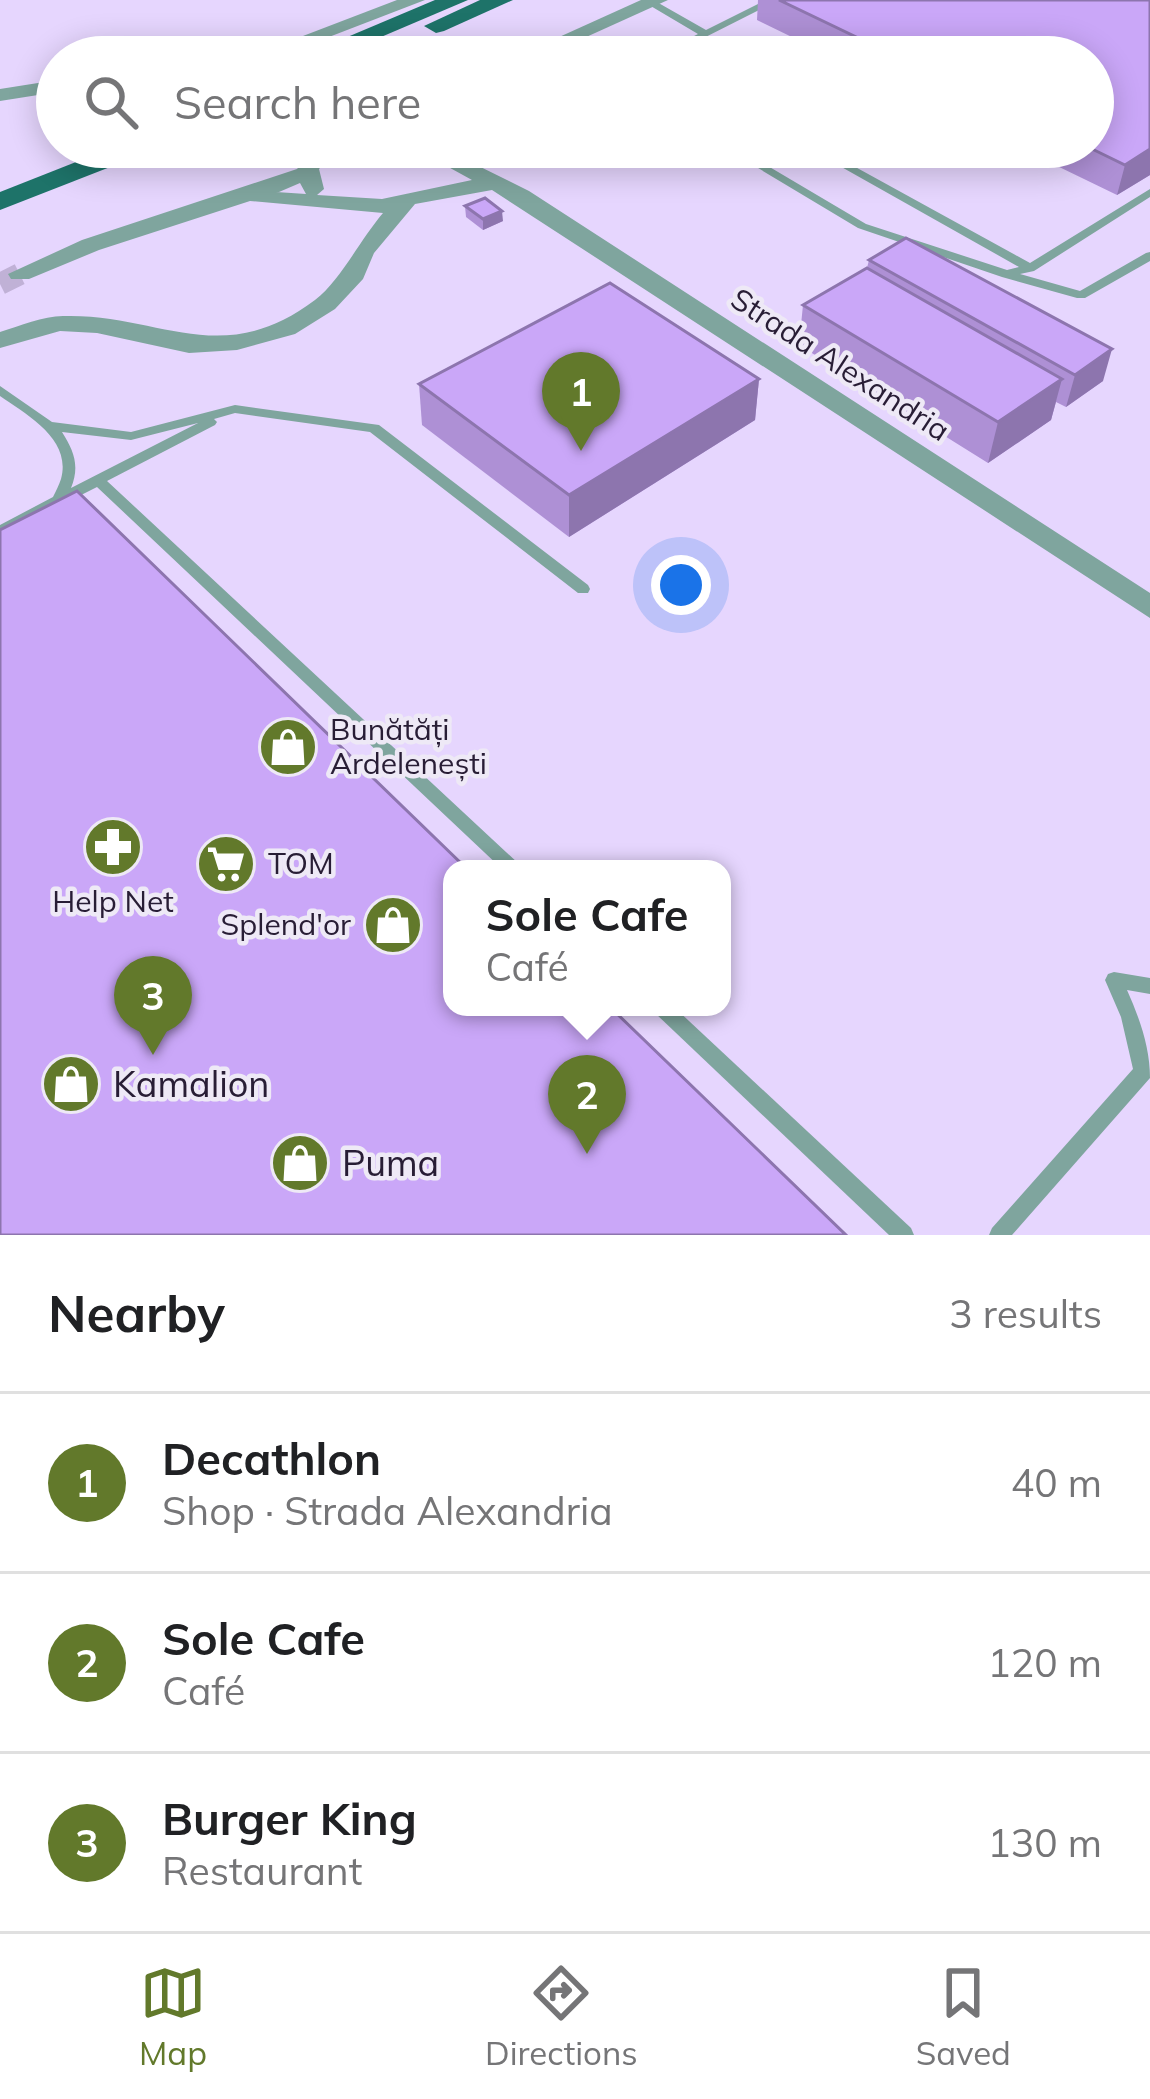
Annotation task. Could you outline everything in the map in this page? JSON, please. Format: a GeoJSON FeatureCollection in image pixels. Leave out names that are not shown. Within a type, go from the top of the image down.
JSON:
{"type":"FeatureCollection","features":[{"type":"Feature","properties":{"kind":"main road"},"geometry":{"type":"LineString","coordinates":[[365,36],[456,0]]}},
{"type":"Feature","properties":{"kind":"main road"},"geometry":{"type":"LineString","coordinates":[[413,36],[501,0]]}},
{"type":"Feature","properties":{"kind":"main road"},"geometry":{"type":"LineString","coordinates":[[0,181],[36,167]]}},
{"type":"Feature","properties":{"kind":"main road"},"geometry":{"type":"LineString","coordinates":[[0,202],[85,168]]}},
{"type":"Feature","properties":{"kind":"street"},"geometry":{"type":"LineString","coordinates":[[316,36],[416,0]]}},
{"type":"Feature","properties":{"kind":"street"},"geometry":{"type":"LineString","coordinates":[[574,36],[655,1]]}},
{"type":"Feature","properties":{"kind":"street"},"geometry":{"type":"LineString","coordinates":[[0,95],[36,89]]}},
{"type":"Feature","properties":{"kind":"street"},"geometry":{"type":"LineString","coordinates":[[305,168],[315,191],[334,202],[363,250]]}},
{"type":"Feature","properties":{"kind":"street"},"geometry":{"type":"LineString","coordinates":[[20,274],[100,238],[247,197],[310,168]]}},
{"type":"Feature","properties":{"kind":"street"},"geometry":{"type":"LineString","coordinates":[[0,340],[59,323],[97,325],[189,345],[237,342],[286,329],[326,304],[354,274],[363,250],[437,176],[434,168]]}},
{"type":"Feature","properties":{"kind":"street","name":"Strada Alexandria"},"geometry":{"type":"LineString","coordinates":[[460,168],[520,196],[1150,607]]}},
{"type":"Feature","properties":{"kind":"street"},"geometry":{"type":"LineString","coordinates":[[247,197],[384,206],[490,184]]}},
{"type":"Feature","properties":{"kind":"lane"},"geometry":{"type":"LineString","coordinates":[[698,36],[775,0]]}},
{"type":"Feature","properties":{"kind":"lane"},"geometry":{"type":"LineString","coordinates":[[655,1],[704,33]]}},
{"type":"Feature","properties":{"kind":"lane"},"geometry":{"type":"LineString","coordinates":[[764,168],[862,226],[1081,295],[1150,256]]}},
{"type":"Feature","properties":{"kind":"lane"},"geometry":{"type":"LineString","coordinates":[[849,168],[1030,268]]}},
{"type":"Feature","properties":{"kind":"lane"},"geometry":{"type":"LineString","coordinates":[[1006,274],[1030,268],[1150,192]]}},
{"type":"Feature","properties":{"kind":"lane"},"geometry":{"type":"LineString","coordinates":[[1136,200],[1150,208]]}},
{"type":"Feature","properties":{"kind":"lane"},"geometry":{"type":"LineString","coordinates":[[0,389],[52,426],[70,457],[71,477],[58,499]]}},
{"type":"Feature","properties":{"kind":"lane"},"geometry":{"type":"LineString","coordinates":[[52,426],[131,436],[235,409],[374,428],[583,589]]}},
{"type":"Feature","properties":{"kind":"lane"},"geometry":{"type":"LineString","coordinates":[[0,531],[235,409]]}},
{"type":"Feature","properties":{"kind":"lane"},"geometry":{"type":"LineString","coordinates":[[99,482],[503,860]]}},
{"type":"Feature","properties":{"kind":"lane"},"geometry":{"type":"LineString","coordinates":[[999,1235],[1147,1067],[1114,980],[1150,986]]}},
{"type":"Feature","properties":{"kind":"lane"},"geometry":{"type":"LineString","coordinates":[[671,1016],[904,1235]]}},
{"type":"Feature","properties":{"kind":"building"},"geometry":{"type":"Polygon","coordinates":[[[779,0],[1150,0],[1150,149],[1125,165],[1114,160],[1114,36],[854,36],[779,0]]]}},
{"type":"Feature","properties":{"kind":"building"},"geometry":{"type":"Polygon","coordinates":[[[485,198],[502,211],[483,219],[465,206],[485,198]]]}},
{"type":"Feature","properties":{"kind":"building"},"geometry":{"type":"Polygon","coordinates":[[[906,238],[1112,349],[1075,375],[869,260],[906,238]]]}},
{"type":"Feature","properties":{"kind":"building"},"geometry":{"type":"Polygon","coordinates":[[[867,268],[1062,379],[998,422],[803,305],[867,268]]]}},
{"type":"Feature","properties":{"kind":"building"},"geometry":{"type":"Polygon","coordinates":[[[610,283],[759,379],[569,495],[419,384],[610,283]]]}},
{"type":"Feature","properties":{"kind":"building","name":"TOM"},"geometry":{"type":"Polygon","coordinates":[[[77,491],[458,860],[443,860],[443,1016],[619,1016],[846,1235],[0,1235],[0,530],[77,491]]]}},
{"type":"Feature","properties":{"kind":"tunnel"},"geometry":{"type":"LineString","coordinates":[[0,284],[20,274]]}},
{"type":"Feature","properties":{"kind":"place","name":"Decathlon"},"geometry":{"type":"Point","coordinates":[581,451]}},
{"type":"Feature","properties":{"kind":"place","name":"Bunătăți Ardelenești"},"geometry":{"type":"Point","coordinates":[288,747]}},
{"type":"Feature","properties":{"kind":"place","name":"Help Net"},"geometry":{"type":"Point","coordinates":[113,847]}},
{"type":"Feature","properties":{"kind":"place","name":"TOM"},"geometry":{"type":"Point","coordinates":[226,864]}},
{"type":"Feature","properties":{"kind":"place","name":"Splend'or"},"geometry":{"type":"Point","coordinates":[393,925]}},
{"type":"Feature","properties":{"kind":"place","name":"Burger King"},"geometry":{"type":"Point","coordinates":[153,1055]}},
{"type":"Feature","properties":{"kind":"place","name":"Kamalion"},"geometry":{"type":"Point","coordinates":[71,1084]}},
{"type":"Feature","properties":{"kind":"place","name":"Sole Cafe"},"geometry":{"type":"Point","coordinates":[587,1154]}},
{"type":"Feature","properties":{"kind":"place","name":"Puma"},"geometry":{"type":"Point","coordinates":[300,1163]}}]}
